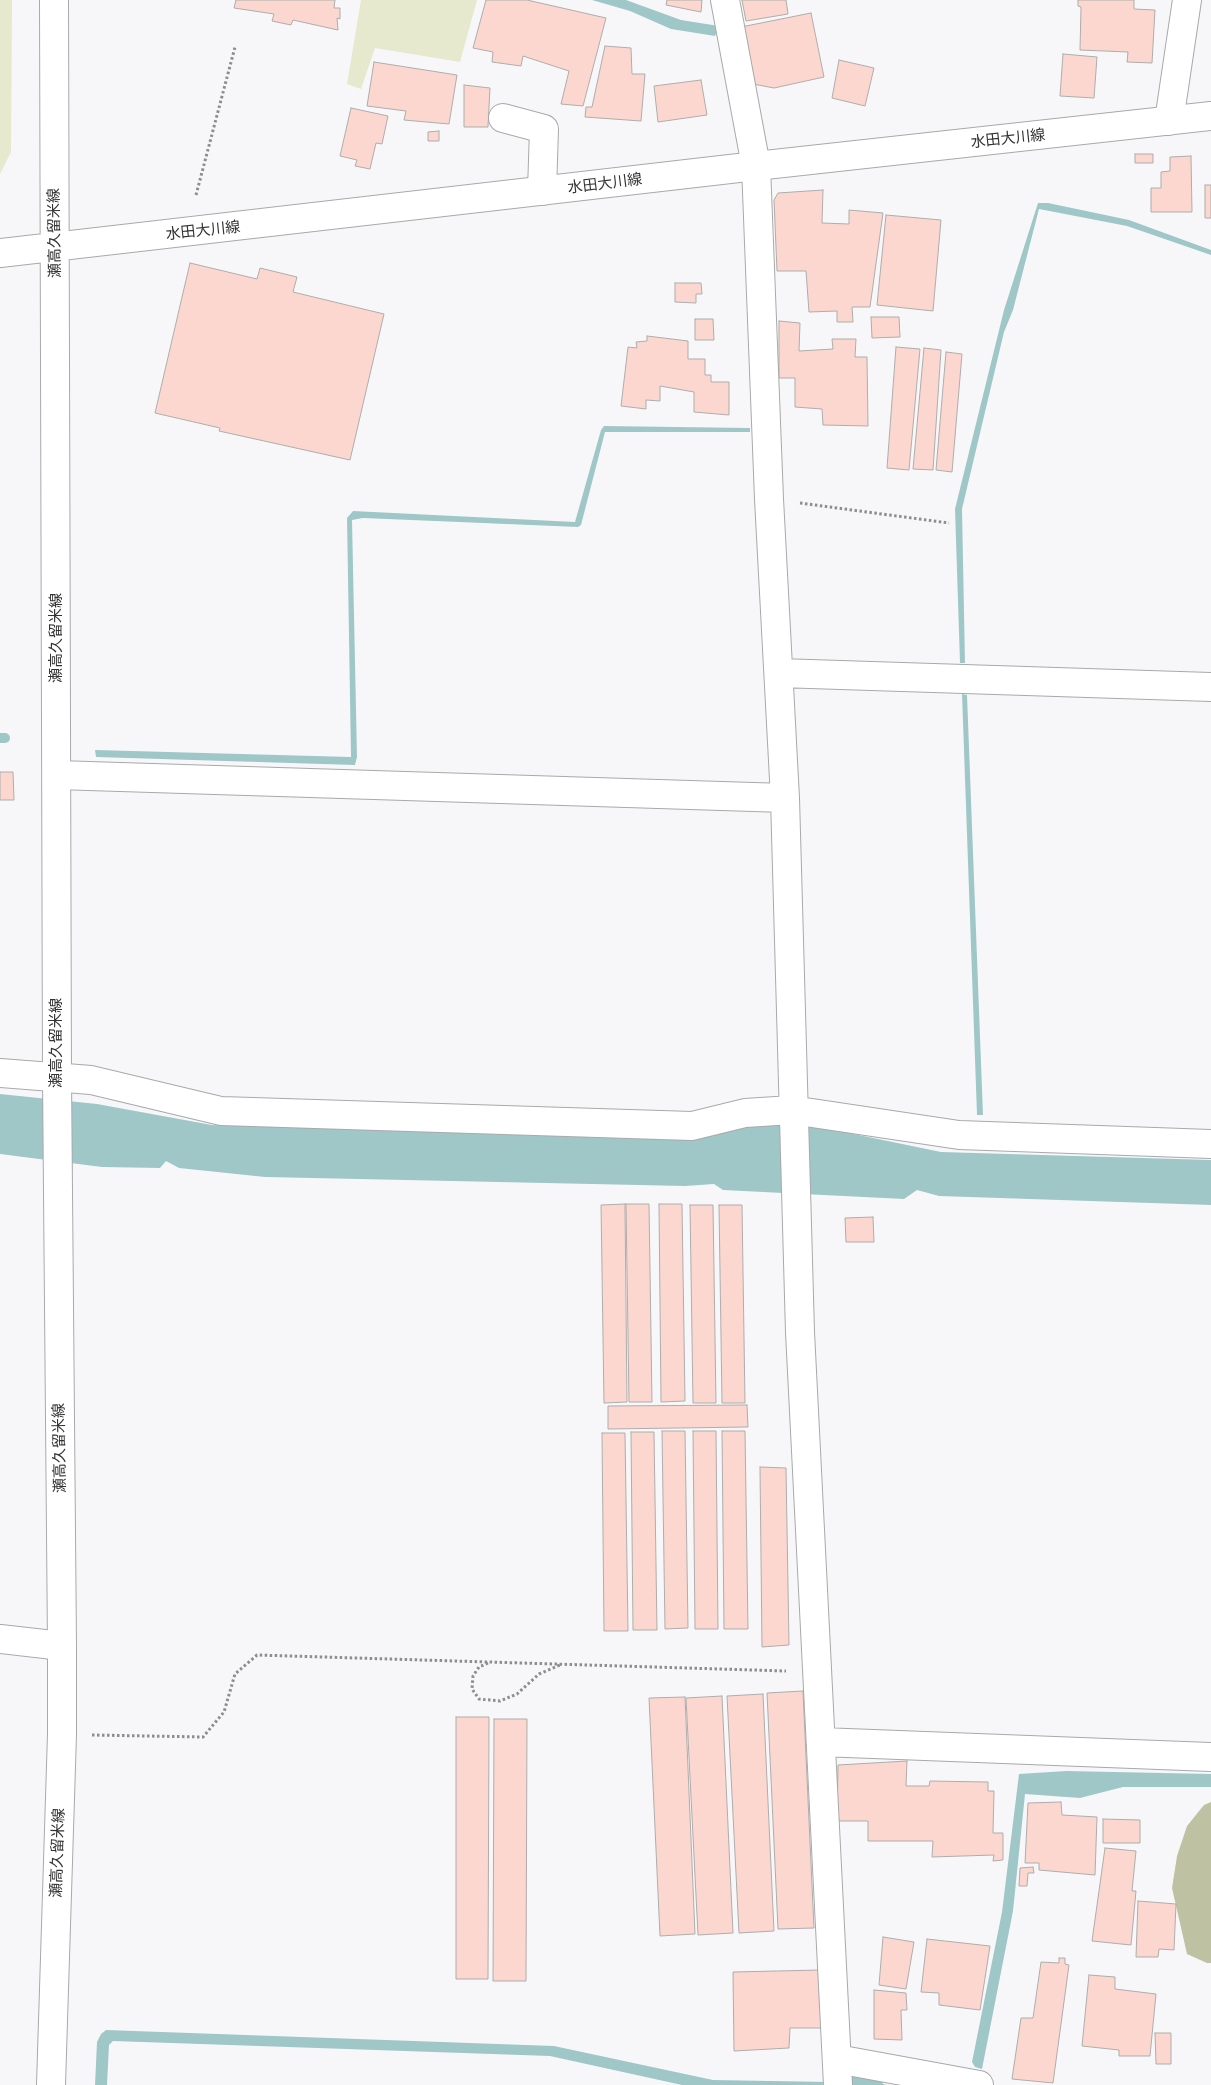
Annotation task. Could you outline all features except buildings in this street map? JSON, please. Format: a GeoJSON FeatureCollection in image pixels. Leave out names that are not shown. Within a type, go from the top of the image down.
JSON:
{"type":"FeatureCollection","features":[{"type":"Feature","properties":{"kind":"street","name":"瀬高久留米線"},"geometry":{"type":"LineString","coordinates":[[51,2085],[62,1734],[57,1078],[54,0]]}},
{"type":"Feature","properties":{"kind":"street"},"geometry":{"type":"LineString","coordinates":[[725,0],[756,166],[769,499],[784,798],[795,1200],[837,2072],[979,2085]]}},
{"type":"Feature","properties":{"kind":"street"},"geometry":{"type":"LineString","coordinates":[[1170,121],[1187,0]]}},
{"type":"Feature","properties":{"kind":"street","name":"水田大川線"},"geometry":{"type":"LineString","coordinates":[[0,253],[1211,116]]}},
{"type":"Feature","properties":{"kind":"street"},"geometry":{"type":"LineString","coordinates":[[503,118],[544,129],[542,191]]}},
{"type":"Feature","properties":{"kind":"street"},"geometry":{"type":"LineString","coordinates":[[779,673],[1211,687]]}},
{"type":"Feature","properties":{"kind":"street"},"geometry":{"type":"LineString","coordinates":[[57,776],[784,798]]}},
{"type":"Feature","properties":{"kind":"street"},"geometry":{"type":"LineString","coordinates":[[0,1073],[91,1080],[221,1112],[692,1126],[745,1113],[792,1115],[958,1135],[1211,1144]]}},
{"type":"Feature","properties":{"kind":"street"},"geometry":{"type":"LineString","coordinates":[[0,1639],[62,1646]]}},
{"type":"Feature","properties":{"kind":"street"},"geometry":{"type":"LineString","coordinates":[[821,1742],[1211,1757]]}},
{"type":"Feature","properties":{"kind":"path"},"geometry":{"type":"LineString","coordinates":[[196,195],[235,47]]}},
{"type":"Feature","properties":{"kind":"path"},"geometry":{"type":"LineString","coordinates":[[769,499],[948,523]]}},
{"type":"Feature","properties":{"kind":"path"},"geometry":{"type":"LineString","coordinates":[[62,1734],[203,1737],[224,1712],[235,1674],[257,1655],[818,1672]]}},
{"type":"Feature","properties":{"kind":"path"},"geometry":{"type":"LineString","coordinates":[[491,1662],[479,1667],[473,1676],[472,1689],[479,1699],[500,1701],[517,1694],[540,1674],[563,1663]]}},
{"type":"Feature","properties":{"kind":"green space"},"geometry":{"type":"Polygon","coordinates":[[[0,0],[12,0],[11,152],[0,174],[0,0]]]}},
{"type":"Feature","properties":{"kind":"green space"},"geometry":{"type":"Polygon","coordinates":[[[361,0],[477,0],[460,62],[375,48],[361,89],[347,84],[361,0]]]}},
{"type":"Feature","properties":{"kind":"green space"},"geometry":{"type":"Polygon","coordinates":[[[1211,1802],[1211,1963],[1207,1963],[1187,1954],[1172,1888],[1177,1856],[1187,1826],[1204,1805],[1211,1802]]]}},
{"type":"Feature","properties":{"kind":"water"},"geometry":{"type":"Polygon","coordinates":[[[592,0],[626,0],[681,20],[719,26],[715,36],[671,29],[630,11],[592,0]]]}},
{"type":"Feature","properties":{"kind":"water"},"geometry":{"type":"Polygon","coordinates":[[[1038,203],[1048,203],[1129,220],[1211,250],[1211,255],[1127,226],[1039,209],[1013,310],[1004,332],[962,509],[965,663],[960,663],[955,509],[1004,310],[1038,203]]]}},
{"type":"Feature","properties":{"kind":"water"},"geometry":{"type":"Polygon","coordinates":[[[604,426],[750,428],[750,432],[605,432],[581,525],[578,527],[363,518],[352,520],[357,757],[355,765],[96,757],[95,750],[351,757],[347,518],[353,511],[575,522],[601,430],[604,426]]]}},
{"type":"Feature","properties":{"kind":"water"},"geometry":{"type":"Polygon","coordinates":[[[962,694],[967,695],[983,1115],[977,1115],[962,694]]]}},
{"type":"Feature","properties":{"kind":"water"},"geometry":{"type":"Polygon","coordinates":[[[0,1094],[97,1104],[212,1125],[644,1139],[694,1138],[748,1126],[810,1125],[941,1152],[1211,1160],[1211,1205],[939,1196],[917,1190],[904,1199],[723,1190],[714,1184],[685,1186],[265,1177],[179,1168],[166,1161],[160,1168],[102,1167],[0,1154],[0,1094]]]}},
{"type":"Feature","properties":{"kind":"water"},"geometry":{"type":"Polygon","coordinates":[[[1066,1771],[1211,1774],[1211,1787],[1123,1787],[1080,1798],[1025,1794],[1013,1911],[982,2069],[975,2067],[972,2062],[1002,1912],[1019,1774],[1066,1771]]]}},
{"type":"Feature","properties":{"kind":"water"},"geometry":{"type":"Polygon","coordinates":[[[106,2030],[554,2046],[713,2080],[829,2082],[848,2074],[881,2076],[883,2084],[887,2085],[682,2085],[550,2056],[113,2041],[109,2045],[107,2085],[95,2085],[97,2042],[101,2034],[106,2030]]]}},
{"type":"Feature","properties":{"kind":"waterway"},"geometry":{"type":"LineString","coordinates":[[0,738],[5,738]]}}]}
